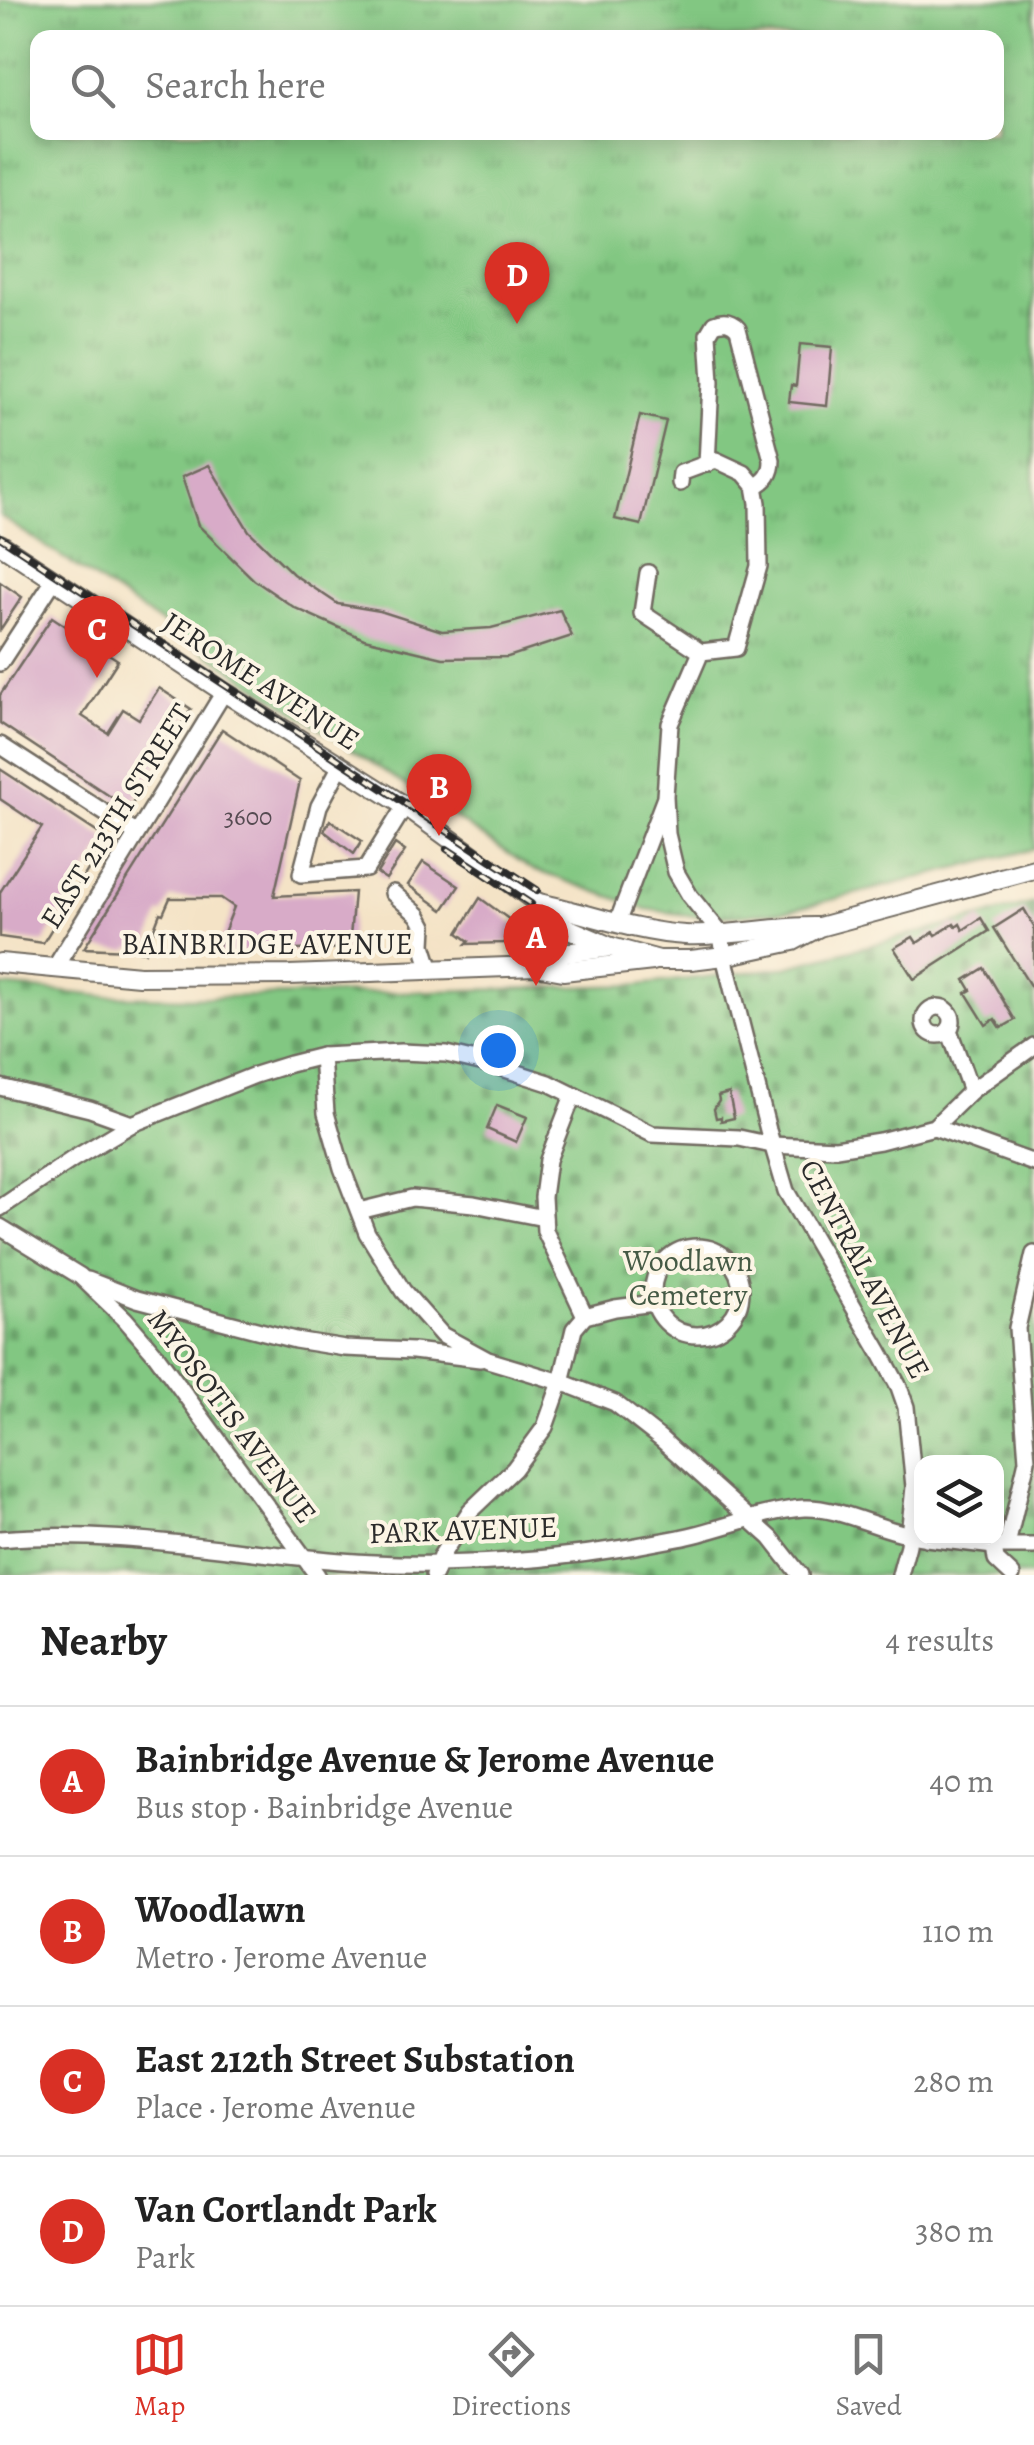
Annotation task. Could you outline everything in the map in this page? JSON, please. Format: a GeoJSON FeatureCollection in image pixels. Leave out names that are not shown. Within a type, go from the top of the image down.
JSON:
{"type":"FeatureCollection","features":[{"type":"Feature","properties":{"kind":"main road","name":"JEROME AVENUE"},"geometry":{"type":"LineString","coordinates":[[0,544],[405,806],[538,903],[560,925],[611,947],[659,960],[724,956],[793,941],[819,927],[1034,869]]}},
{"type":"Feature","properties":{"kind":"main road","name":"JEROME AVENUE"},"geometry":{"type":"LineString","coordinates":[[538,903],[660,933],[721,934],[790,926],[819,927]]}},
{"type":"Feature","properties":{"kind":"main road"},"geometry":{"type":"LineString","coordinates":[[611,947],[618,923]]}},
{"type":"Feature","properties":{"kind":"main road","name":"BAINBRIDGE AVENUE"},"geometry":{"type":"LineString","coordinates":[[534,966],[558,954],[611,947]]}},
{"type":"Feature","properties":{"kind":"main road","name":"BAINBRIDGE AVENUE"},"geometry":{"type":"LineString","coordinates":[[0,962],[139,976],[289,976],[534,966],[562,971],[659,960]]}},
{"type":"Feature","properties":{"kind":"street"},"geometry":{"type":"LineString","coordinates":[[706,464],[711,382],[708,334],[714,324],[726,321],[738,329],[772,460],[771,472],[755,486]]}},
{"type":"Feature","properties":{"kind":"street"},"geometry":{"type":"LineString","coordinates":[[648,573],[642,614],[701,652],[736,648],[759,566],[755,486],[744,472],[716,460],[681,474],[680,483]]}},
{"type":"Feature","properties":{"kind":"street"},"geometry":{"type":"LineString","coordinates":[[0,663],[54,580]]}},
{"type":"Feature","properties":{"kind":"street"},"geometry":{"type":"LineString","coordinates":[[701,652],[670,724],[665,796],[667,834],[676,872],[721,934]]}},
{"type":"Feature","properties":{"kind":"street","name":"EAST 213TH STREET"},"geometry":{"type":"LineString","coordinates":[[54,968],[224,692]]}},
{"type":"Feature","properties":{"kind":"street"},"geometry":{"type":"LineString","coordinates":[[0,745],[136,833]]}},
{"type":"Feature","properties":{"kind":"street"},"geometry":{"type":"LineString","coordinates":[[340,765],[319,806],[301,874],[366,869],[405,806]]}},
{"type":"Feature","properties":{"kind":"street"},"geometry":{"type":"LineString","coordinates":[[618,923],[665,796]]}},
{"type":"Feature","properties":{"kind":"street"},"geometry":{"type":"LineString","coordinates":[[393,893],[418,915],[424,926],[423,945],[432,970]]}},
{"type":"Feature","properties":{"kind":"street","name":"CENTRAL AVENUE"},"geometry":{"type":"LineString","coordinates":[[721,934],[786,1190],[903,1397],[914,1487]]}},
{"type":"Feature","properties":{"kind":"street"},"geometry":{"type":"LineString","coordinates":[[949,1030],[971,1091]]}},
{"type":"Feature","properties":{"kind":"street"},"geometry":{"type":"LineString","coordinates":[[0,1208],[132,1124],[255,1074],[322,1056],[446,1054],[550,1083],[652,1134],[836,1148],[934,1127],[971,1091],[1034,1046]]}},
{"type":"Feature","properties":{"kind":"street"},"geometry":{"type":"LineString","coordinates":[[322,1056],[326,1114],[368,1233],[404,1291],[442,1335],[488,1360]]}},
{"type":"Feature","properties":{"kind":"street"},"geometry":{"type":"LineString","coordinates":[[0,1087],[90,1109],[132,1124]]}},
{"type":"Feature","properties":{"kind":"street"},"geometry":{"type":"LineString","coordinates":[[573,1095],[548,1160],[542,1197],[545,1231],[585,1316]]}},
{"type":"Feature","properties":{"kind":"street"},"geometry":{"type":"LineString","coordinates":[[934,1127],[1034,1162]]}},
{"type":"Feature","properties":{"kind":"street"},"geometry":{"type":"LineString","coordinates":[[359,1211],[412,1198],[474,1204],[544,1218]]}},
{"type":"Feature","properties":{"kind":"street","name":"MYOSOTIS AVENUE"},"geometry":{"type":"LineString","coordinates":[[0,1226],[80,1276],[124,1319],[156,1355],[317,1575]]}},
{"type":"Feature","properties":{"kind":"street"},"geometry":{"type":"LineString","coordinates":[[692,1247],[717,1252],[738,1274],[739,1304],[724,1326],[711,1333],[680,1333],[668,1324],[654,1303],[656,1273],[678,1251],[692,1247]]}},
{"type":"Feature","properties":{"kind":"street"},"geometry":{"type":"LineString","coordinates":[[1012,1575],[996,1560],[1027,1460],[1027,1360],[1017,1328],[1034,1254]]}},
{"type":"Feature","properties":{"kind":"street"},"geometry":{"type":"LineString","coordinates":[[80,1276],[137,1298],[295,1340],[488,1360],[614,1403],[661,1439],[771,1538],[800,1575]]}},
{"type":"Feature","properties":{"kind":"street"},"geometry":{"type":"LineString","coordinates":[[436,1570],[470,1511],[514,1469],[545,1427],[574,1329],[585,1316],[654,1303]]}},
{"type":"Feature","properties":{"kind":"street","name":"PARK AVENUE"},"geometry":{"type":"LineString","coordinates":[[0,1539],[65,1536],[436,1570],[615,1550],[807,1508],[914,1536]]}},
{"type":"Feature","properties":{"kind":"street","name":"CENTRAL AVENUE"},"geometry":{"type":"LineString","coordinates":[[900,1575],[915,1545]]}},
{"type":"Feature","properties":{"kind":"street","name":"PARK AVENUE"},"geometry":{"type":"LineString","coordinates":[[992,1545],[1034,1546]]}},
{"type":"Feature","properties":{"kind":"green space"},"geometry":{"type":"Polygon","coordinates":[[[0,0],[1034,0],[1034,849],[791,910],[742,915],[693,916],[646,909],[532,869],[0,516],[0,0]]]}},
{"type":"Feature","properties":{"kind":"green space","name":"Woodlawn Cemetery"},"geometry":{"type":"Polygon","coordinates":[[[1034,903],[1034,1575],[0,1575],[0,986],[102,996],[188,998],[639,985],[782,968],[1034,903]]]}},
{"type":"Feature","properties":{"kind":"building"},"geometry":{"type":"Polygon","coordinates":[[[800,344],[832,347],[827,406],[789,402],[791,385],[796,386],[800,344]]]}},
{"type":"Feature","properties":{"kind":"building"},"geometry":{"type":"Polygon","coordinates":[[[640,415],[666,421],[641,525],[615,519],[640,415]]]}},
{"type":"Feature","properties":{"kind":"building"},"geometry":{"type":"Polygon","coordinates":[[[209,465],[249,531],[293,574],[338,604],[380,611],[442,631],[491,628],[560,610],[572,636],[508,657],[443,658],[364,639],[295,608],[254,580],[198,525],[182,477],[209,465]]]}},
{"type":"Feature","properties":{"kind":"building"},"geometry":{"type":"Polygon","coordinates":[[[0,582],[22,597],[0,630],[0,582]]]}},
{"type":"Feature","properties":{"kind":"building"},"geometry":{"type":"Polygon","coordinates":[[[52,617],[118,660],[82,716],[108,733],[123,709],[139,719],[159,688],[191,709],[129,809],[0,723],[0,695],[52,617]]]}},
{"type":"Feature","properties":{"kind":"building"},"geometry":{"type":"Polygon","coordinates":[[[222,729],[300,781],[274,896],[354,892],[349,948],[216,953],[234,907],[221,898],[170,898],[145,952],[135,945],[128,950],[84,948],[222,729]]]}},
{"type":"Feature","properties":{"kind":"building"},"geometry":{"type":"Polygon","coordinates":[[[0,769],[107,839],[43,943],[0,937],[0,892],[42,827],[0,799],[0,769]]]}},
{"type":"Feature","properties":{"kind":"building"},"geometry":{"type":"Polygon","coordinates":[[[330,820],[362,841],[354,854],[324,831],[330,820]]]}},
{"type":"Feature","properties":{"kind":"building"},"geometry":{"type":"Polygon","coordinates":[[[395,844],[405,851],[386,879],[377,873],[395,844]]]}},
{"type":"Feature","properties":{"kind":"building"},"geometry":{"type":"Polygon","coordinates":[[[423,862],[459,886],[443,910],[408,885],[423,862]]]}},
{"type":"Feature","properties":{"kind":"building"},"geometry":{"type":"Polygon","coordinates":[[[480,898],[518,925],[513,943],[466,944],[469,941],[458,933],[480,898]]]}},
{"type":"Feature","properties":{"kind":"building"},"geometry":{"type":"Polygon","coordinates":[[[1024,909],[1034,926],[1034,992],[994,928],[1024,909]]]}},
{"type":"Feature","properties":{"kind":"building"},"geometry":{"type":"Polygon","coordinates":[[[981,918],[989,931],[914,979],[894,948],[913,937],[917,943],[954,924],[960,924],[963,930],[981,918]]]}},
{"type":"Feature","properties":{"kind":"building"},"geometry":{"type":"Polygon","coordinates":[[[984,968],[1015,1020],[1001,1028],[995,1019],[986,1025],[966,993],[971,990],[965,980],[984,968]]]}},
{"type":"Feature","properties":{"kind":"building"},"geometry":{"type":"Polygon","coordinates":[[[729,1093],[734,1118],[721,1121],[714,1109],[718,1096],[729,1093]]]}},
{"type":"Feature","properties":{"kind":"building"},"geometry":{"type":"Polygon","coordinates":[[[497,1105],[527,1117],[516,1142],[487,1129],[497,1105]]]}},
{"type":"Feature","properties":{"kind":"railway"},"geometry":{"type":"LineString","coordinates":[[0,537],[537,890]]}},
{"type":"Feature","properties":{"kind":"railway"},"geometry":{"type":"LineString","coordinates":[[447,849],[531,904]]}},
{"type":"Feature","properties":{"kind":"place","name":"Van Cortlandt Park"},"geometry":{"type":"Point","coordinates":[517,324]}},
{"type":"Feature","properties":{"kind":"place","name":"East 212th Street Substation"},"geometry":{"type":"Point","coordinates":[97,678]}},
{"type":"Feature","properties":{"kind":"place","name":"Woodlawn"},"geometry":{"type":"Point","coordinates":[439,836]}},
{"type":"Feature","properties":{"kind":"place","name":"Bainbridge Avenue & Jerome Avenue"},"geometry":{"type":"Point","coordinates":[536,986]}}]}
